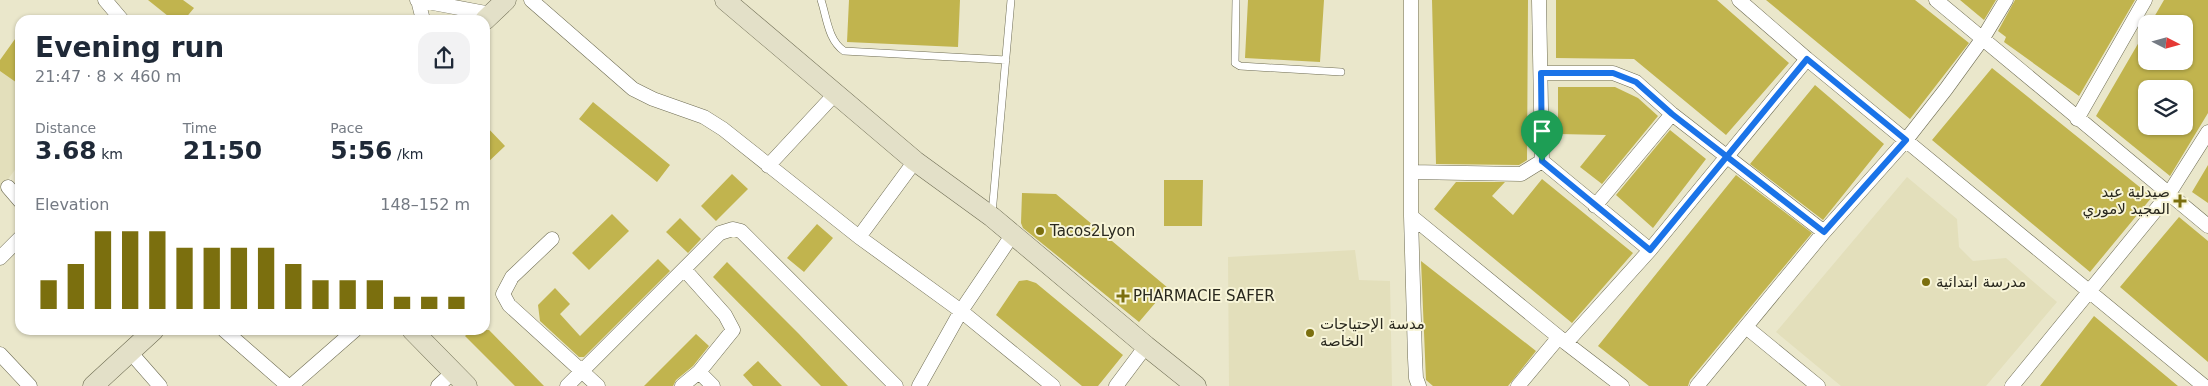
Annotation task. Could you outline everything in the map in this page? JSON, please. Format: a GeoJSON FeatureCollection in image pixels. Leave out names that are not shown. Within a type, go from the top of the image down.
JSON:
{"type":"FeatureCollection","features":[{"type":"Feature","properties":{"kind":"main road"},"geometry":{"type":"LineString","coordinates":[[490,15],[506,0]]}},
{"type":"Feature","properties":{"kind":"main road"},"geometry":{"type":"LineString","coordinates":[[725,0],[916,161],[1014,234],[1196,386]]}},
{"type":"Feature","properties":{"kind":"main road"},"geometry":{"type":"LineString","coordinates":[[93,386],[131,353],[145,335]]}},
{"type":"Feature","properties":{"kind":"main road"},"geometry":{"type":"LineString","coordinates":[[417,335],[460,379]]}},
{"type":"Feature","properties":{"kind":"street"},"geometry":{"type":"LineString","coordinates":[[104,0],[118,15]]}},
{"type":"Feature","properties":{"kind":"street"},"geometry":{"type":"LineString","coordinates":[[417,0],[480,15]]}},
{"type":"Feature","properties":{"kind":"street"},"geometry":{"type":"LineString","coordinates":[[417,0],[422,15]]}},
{"type":"Feature","properties":{"kind":"street"},"geometry":{"type":"LineString","coordinates":[[531,0],[633,89],[653,99],[704,117],[858,237],[961,310],[1053,386]]}},
{"type":"Feature","properties":{"kind":"street"},"geometry":{"type":"LineString","coordinates":[[1411,0],[1411,216],[1414,358],[1416,378],[1419,386]]}},
{"type":"Feature","properties":{"kind":"street"},"geometry":{"type":"LineString","coordinates":[[1539,0],[1542,161],[1650,250]]}},
{"type":"Feature","properties":{"kind":"street"},"geometry":{"type":"LineString","coordinates":[[1739,0],[1807,59],[2204,386]]}},
{"type":"Feature","properties":{"kind":"street"},"geometry":{"type":"LineString","coordinates":[[1936,0],[2168,195],[2208,226]]}},
{"type":"Feature","properties":{"kind":"street"},"geometry":{"type":"LineString","coordinates":[[1697,386],[1824,232],[1906,140],[1946,90],[1983,38],[2006,0]]}},
{"type":"Feature","properties":{"kind":"street"},"geometry":{"type":"LineString","coordinates":[[2077,119],[2145,0]]}},
{"type":"Feature","properties":{"kind":"street"},"geometry":{"type":"LineString","coordinates":[[1518,386],[1650,250],[1807,59]]}},
{"type":"Feature","properties":{"kind":"street"},"geometry":{"type":"LineString","coordinates":[[1541,73],[1613,73],[1636,82],[1672,114],[1824,232]]}},
{"type":"Feature","properties":{"kind":"street"},"geometry":{"type":"LineString","coordinates":[[768,166],[835,94]]}},
{"type":"Feature","properties":{"kind":"street"},"geometry":{"type":"LineString","coordinates":[[1596,206],[1672,114]]}},
{"type":"Feature","properties":{"kind":"street"},"geometry":{"type":"LineString","coordinates":[[2012,386],[2168,195],[2208,132]]}},
{"type":"Feature","properties":{"kind":"street"},"geometry":{"type":"LineString","coordinates":[[858,237],[916,161]]}},
{"type":"Feature","properties":{"kind":"street"},"geometry":{"type":"LineString","coordinates":[[1411,172],[1521,174],[1542,161]]}},
{"type":"Feature","properties":{"kind":"street"},"geometry":{"type":"LineString","coordinates":[[8,187],[15,195]]}},
{"type":"Feature","properties":{"kind":"street"},"geometry":{"type":"LineString","coordinates":[[1411,216],[1622,386]]}},
{"type":"Feature","properties":{"kind":"street"},"geometry":{"type":"LineString","coordinates":[[567,386],[720,233],[733,229],[742,231],[896,386]]}},
{"type":"Feature","properties":{"kind":"street"},"geometry":{"type":"LineString","coordinates":[[919,386],[961,310],[1014,234]]}},
{"type":"Feature","properties":{"kind":"street"},"geometry":{"type":"LineString","coordinates":[[552,239],[512,277],[503,294],[509,305],[598,386]]}},
{"type":"Feature","properties":{"kind":"street"},"geometry":{"type":"LineString","coordinates":[[0,258],[15,243]]}},
{"type":"Feature","properties":{"kind":"street"},"geometry":{"type":"LineString","coordinates":[[682,386],[699,372],[733,330],[725,315],[684,269]]}},
{"type":"Feature","properties":{"kind":"street"},"geometry":{"type":"LineString","coordinates":[[1746,327],[1818,386]]}},
{"type":"Feature","properties":{"kind":"street"},"geometry":{"type":"LineString","coordinates":[[230,335],[290,386],[349,335]]}},
{"type":"Feature","properties":{"kind":"street"},"geometry":{"type":"LineString","coordinates":[[1116,386],[1146,346]]}},
{"type":"Feature","properties":{"kind":"street"},"geometry":{"type":"LineString","coordinates":[[131,353],[160,386]]}},
{"type":"Feature","properties":{"kind":"street"},"geometry":{"type":"LineString","coordinates":[[0,354],[30,386]]}},
{"type":"Feature","properties":{"kind":"street"},"geometry":{"type":"LineString","coordinates":[[699,372],[713,386]]}},
{"type":"Feature","properties":{"kind":"street"},"geometry":{"type":"LineString","coordinates":[[438,386],[460,379]]}},
{"type":"Feature","properties":{"kind":"lane"},"geometry":{"type":"LineString","coordinates":[[821,0],[831,36],[836,46],[844,51],[1006,60]]}},
{"type":"Feature","properties":{"kind":"lane"},"geometry":{"type":"LineString","coordinates":[[992,217],[1011,0]]}},
{"type":"Feature","properties":{"kind":"lane"},"geometry":{"type":"LineString","coordinates":[[1236,0],[1235,63],[1240,66],[1341,72]]}},
{"type":"Feature","properties":{"kind":"shaded area"},"geometry":{"type":"Polygon","coordinates":[[[15,60],[15,170],[0,190],[0,61],[15,60]]]}},
{"type":"Feature","properties":{"kind":"shaded area","name":"مدرسة ابتدائية"},"geometry":{"type":"Polygon","coordinates":[[[1907,177],[1957,219],[1959,247],[1973,261],[2006,258],[2057,302],[1986,386],[1841,386],[1776,332],[1907,177]]]}},
{"type":"Feature","properties":{"kind":"shaded area","name":"مدسة الإحتياجات الخاصة"},"geometry":{"type":"Polygon","coordinates":[[[1355,250],[1359,280],[1390,281],[1392,386],[1229,386],[1228,257],[1355,250]]]}},
{"type":"Feature","properties":{"kind":"building"},"geometry":{"type":"Polygon","coordinates":[[[148,0],[183,0],[194,8],[188,15],[167,15],[148,0]]]}},
{"type":"Feature","properties":{"kind":"building"},"geometry":{"type":"Polygon","coordinates":[[[849,0],[960,0],[958,47],[847,42],[849,0]]]}},
{"type":"Feature","properties":{"kind":"building"},"geometry":{"type":"Polygon","coordinates":[[[1248,0],[1324,0],[1320,62],[1245,58],[1248,0]]]}},
{"type":"Feature","properties":{"kind":"building"},"geometry":{"type":"Polygon","coordinates":[[[1432,0],[1528,0],[1527,160],[1519,165],[1436,164],[1432,0]]]}},
{"type":"Feature","properties":{"kind":"building"},"geometry":{"type":"Polygon","coordinates":[[[1556,0],[1717,0],[1789,63],[1726,135],[1634,59],[1556,58],[1556,0]]]}},
{"type":"Feature","properties":{"kind":"building"},"geometry":{"type":"Polygon","coordinates":[[[1766,0],[1915,0],[1969,43],[1910,119],[1766,0]]]}},
{"type":"Feature","properties":{"kind":"building"},"geometry":{"type":"Polygon","coordinates":[[[1960,0],[1996,0],[1984,20],[1960,0]]]}},
{"type":"Feature","properties":{"kind":"building"},"geometry":{"type":"Polygon","coordinates":[[[2015,0],[2135,0],[2079,96],[2004,42],[2006,37],[1998,31],[2015,0]]]}},
{"type":"Feature","properties":{"kind":"building"},"geometry":{"type":"Polygon","coordinates":[[[2164,0],[2208,0],[2208,113],[2170,176],[2096,116],[2138,44],[2138,70],[2193,70],[2193,15],[2155,15],[2164,0]]]}},
{"type":"Feature","properties":{"kind":"building"},"geometry":{"type":"Polygon","coordinates":[[[15,39],[15,82],[0,71],[0,60],[15,39]]]}},
{"type":"Feature","properties":{"kind":"building"},"geometry":{"type":"Polygon","coordinates":[[[1992,68],[2152,197],[2090,272],[1932,140],[1992,68]]]}},
{"type":"Feature","properties":{"kind":"building"},"geometry":{"type":"Polygon","coordinates":[[[1815,85],[1884,144],[1823,220],[1750,164],[1815,85]]]}},
{"type":"Feature","properties":{"kind":"building"},"geometry":{"type":"Polygon","coordinates":[[[1558,87],[1615,87],[1638,98],[1658,116],[1602,184],[1580,167],[1606,135],[1558,134],[1558,87]]]}},
{"type":"Feature","properties":{"kind":"building"},"geometry":{"type":"Polygon","coordinates":[[[593,102],[670,165],[657,182],[579,119],[593,102]]]}},
{"type":"Feature","properties":{"kind":"building"},"geometry":{"type":"Polygon","coordinates":[[[490,130],[505,146],[490,160],[490,130]]]}},
{"type":"Feature","properties":{"kind":"building"},"geometry":{"type":"Polygon","coordinates":[[[1670,130],[1706,159],[1653,228],[1616,195],[1670,130]]]}},
{"type":"Feature","properties":{"kind":"building"},"geometry":{"type":"Polygon","coordinates":[[[2208,165],[2208,203],[2192,192],[2208,165]]]}},
{"type":"Feature","properties":{"kind":"building"},"geometry":{"type":"Polygon","coordinates":[[[732,174],[748,189],[716,221],[701,206],[732,174]]]}},
{"type":"Feature","properties":{"kind":"building"},"geometry":{"type":"Polygon","coordinates":[[[1736,175],[1812,233],[1690,380],[1688,386],[1649,386],[1598,346],[1736,175]]]}},
{"type":"Feature","properties":{"kind":"building"},"geometry":{"type":"Polygon","coordinates":[[[1542,179],[1633,253],[1572,323],[1434,209],[1456,182],[1505,182],[1492,196],[1513,215],[1542,179]]]}},
{"type":"Feature","properties":{"kind":"building"},"geometry":{"type":"Polygon","coordinates":[[[1164,180],[1203,180],[1202,226],[1164,226],[1164,180]]]}},
{"type":"Feature","properties":{"kind":"building"},"geometry":{"type":"Polygon","coordinates":[[[1022,193],[1056,194],[1168,288],[1139,322],[1023,228],[1021,223],[1022,193]]]}},
{"type":"Feature","properties":{"kind":"building"},"geometry":{"type":"Polygon","coordinates":[[[612,214],[629,231],[589,270],[572,253],[612,214]]]}},
{"type":"Feature","properties":{"kind":"building"},"geometry":{"type":"Polygon","coordinates":[[[2179,217],[2208,241],[2208,362],[2120,287],[2179,217]]]}},
{"type":"Feature","properties":{"kind":"building"},"geometry":{"type":"Polygon","coordinates":[[[680,218],[701,239],[688,253],[666,232],[680,218]]]}},
{"type":"Feature","properties":{"kind":"building"},"geometry":{"type":"Polygon","coordinates":[[[817,224],[833,238],[804,272],[787,258],[817,224]]]}},
{"type":"Feature","properties":{"kind":"building"},"geometry":{"type":"Polygon","coordinates":[[[658,259],[670,271],[584,357],[579,357],[540,321],[538,305],[555,288],[570,304],[560,314],[580,336],[658,259]]]}},
{"type":"Feature","properties":{"kind":"building"},"geometry":{"type":"Polygon","coordinates":[[[1421,261],[1536,351],[1508,386],[1433,386],[1426,380],[1421,261]]]}},
{"type":"Feature","properties":{"kind":"building"},"geometry":{"type":"Polygon","coordinates":[[[727,262],[848,386],[821,386],[713,277],[727,262]]]}},
{"type":"Feature","properties":{"kind":"building"},"geometry":{"type":"Polygon","coordinates":[[[1027,280],[1036,283],[1123,355],[1098,386],[1082,386],[996,315],[1019,281],[1027,280]]]}},
{"type":"Feature","properties":{"kind":"building"},"geometry":{"type":"Polygon","coordinates":[[[2094,316],[2178,386],[2040,386],[2094,316]]]}},
{"type":"Feature","properties":{"kind":"building"},"geometry":{"type":"Polygon","coordinates":[[[490,331],[544,386],[515,386],[465,336],[490,335],[490,331]]]}},
{"type":"Feature","properties":{"kind":"building"},"geometry":{"type":"Polygon","coordinates":[[[696,334],[709,346],[693,366],[676,380],[673,386],[644,386],[696,334]]]}},
{"type":"Feature","properties":{"kind":"building"},"geometry":{"type":"Polygon","coordinates":[[[758,361],[782,386],[753,386],[743,375],[758,361]]]}},
{"type":"Feature","properties":{"kind":"place","name":"صيدلية عبد المجيد لاموري"},"geometry":{"type":"Point","coordinates":[2180,201]}},
{"type":"Feature","properties":{"kind":"place","name":"Tacos2Lyon"},"geometry":{"type":"Point","coordinates":[1040,231]}},
{"type":"Feature","properties":{"kind":"place","name":"مدرسة ابتدائية"},"geometry":{"type":"Point","coordinates":[1926,282]}},
{"type":"Feature","properties":{"kind":"place","name":"PHARMACIE SAFER"},"geometry":{"type":"Point","coordinates":[1123,296]}},
{"type":"Feature","properties":{"kind":"place","name":"مدسة الإحتياجات الخاصة"},"geometry":{"type":"Point","coordinates":[1310,333]}},
{"type":"Feature","properties":{"kind":"route"},"geometry":{"type":"LineString","coordinates":[[1542,161],[1541,73],[1613,73],[1636,82],[1672,114],[1726,157],[1824,232],[1906,140],[1807,59],[1726,157],[1650,250],[1542,161]]}}]}
